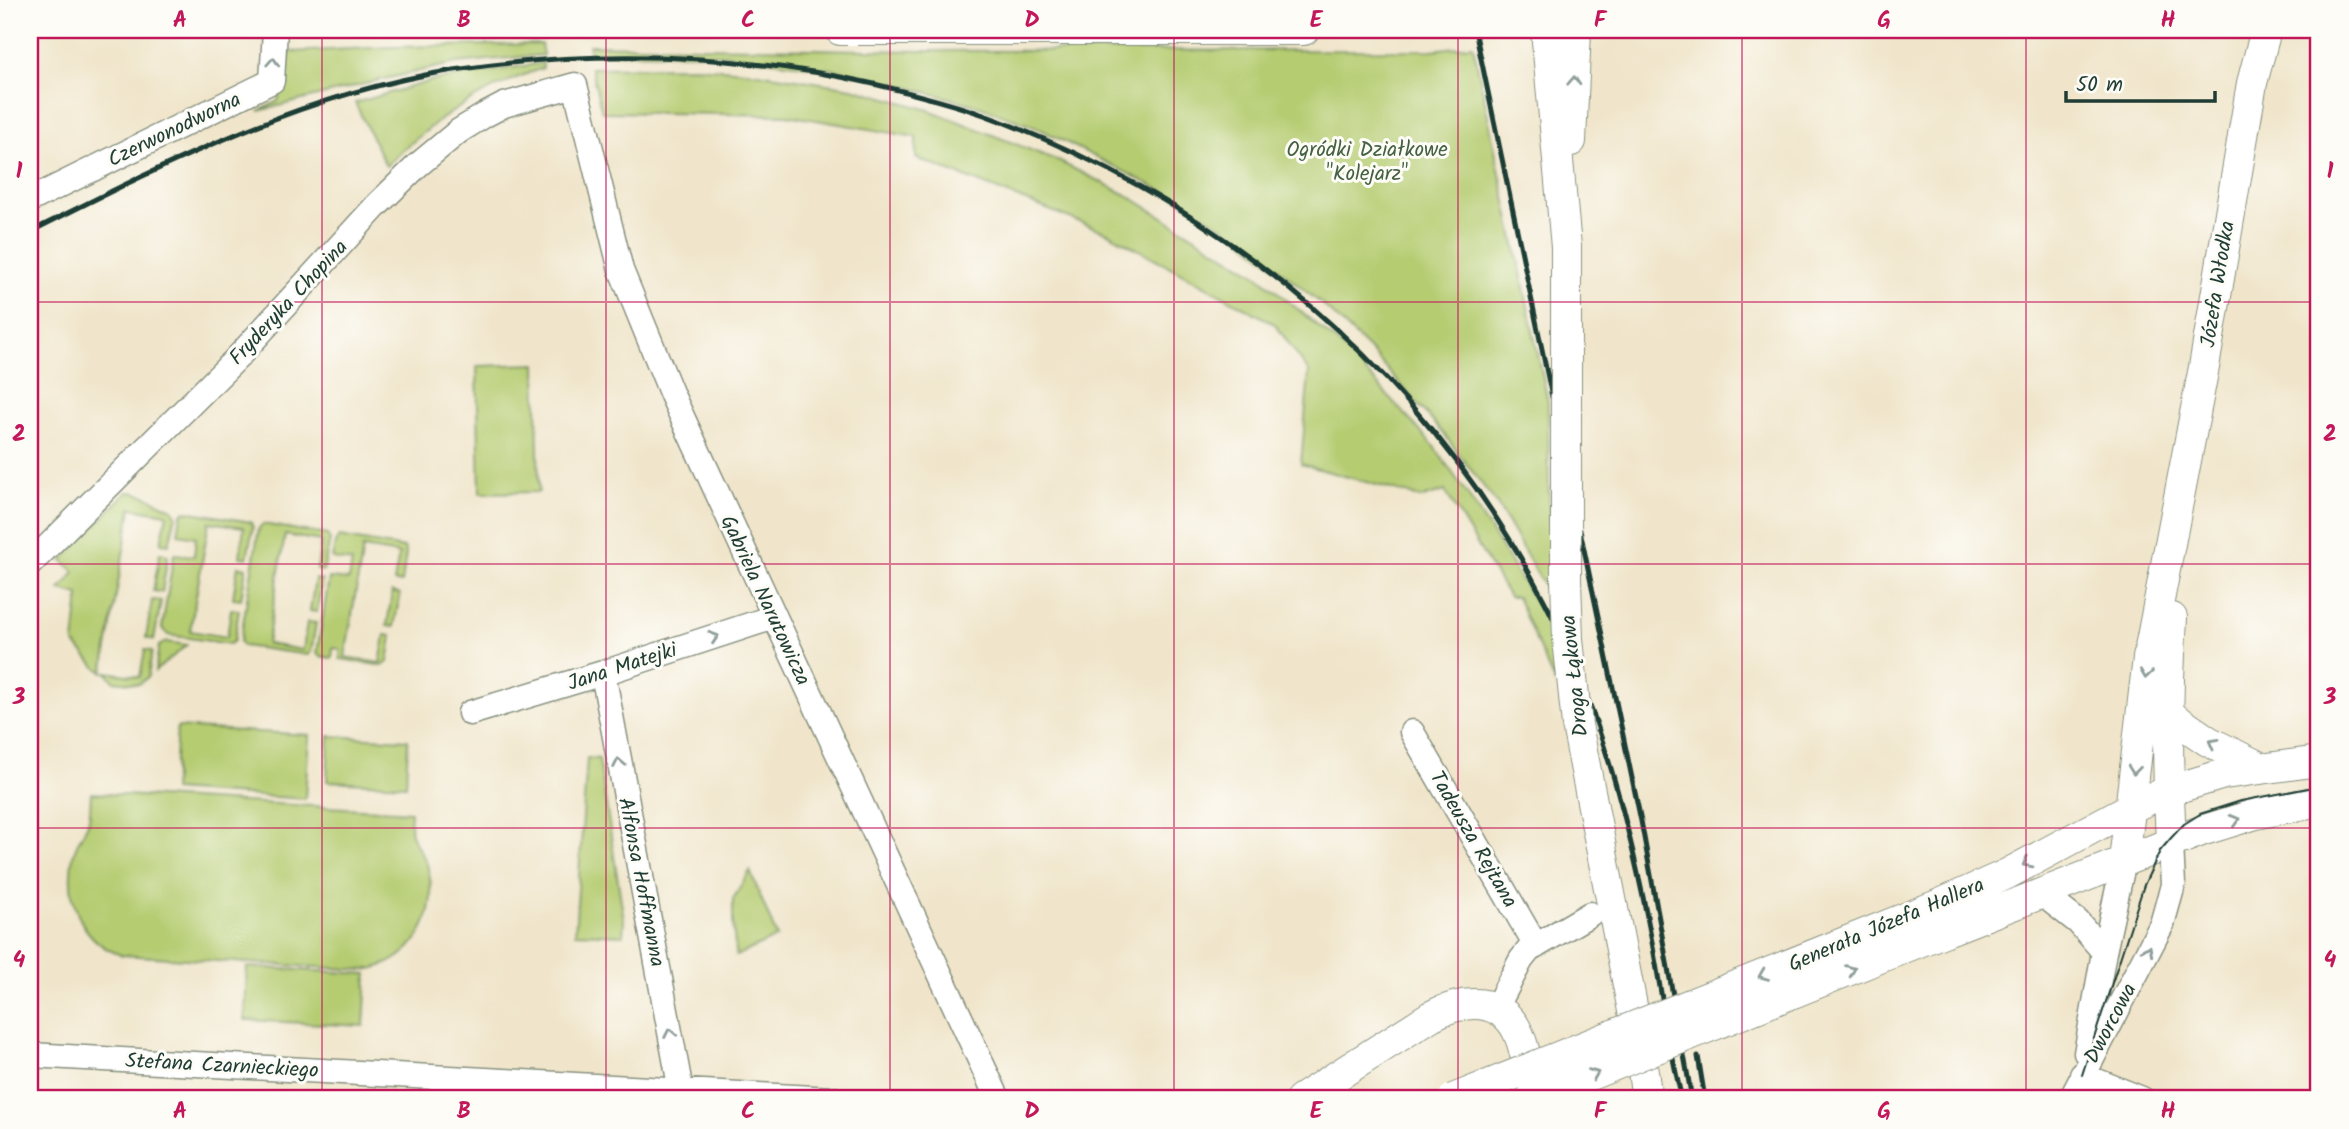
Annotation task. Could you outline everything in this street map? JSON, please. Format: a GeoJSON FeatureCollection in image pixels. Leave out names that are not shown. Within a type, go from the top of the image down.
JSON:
{"type":"FeatureCollection","features":[{"type":"Feature","properties":{"kind":"main road"},"geometry":{"type":"LineString","coordinates":[[840,30],[1304,30]]}},
{"type":"Feature","properties":{"kind":"main road","name":"Droga Łąkowa"},"geometry":{"type":"LineString","coordinates":[[1545,30],[1566,247]]}},
{"type":"Feature","properties":{"kind":"main road","name":"Droga Łąkowa"},"geometry":{"type":"LineString","coordinates":[[1576,30],[1566,247],[1568,639],[1577,725],[1637,1031],[1647,1099]]}},
{"type":"Feature","properties":{"kind":"main road","name":"Józefa Włodka"},"geometry":{"type":"LineString","coordinates":[[2252,83],[2255,30]]}},
{"type":"Feature","properties":{"kind":"main road","name":"Józefa Włodka"},"geometry":{"type":"LineString","coordinates":[[2124,861],[2148,658],[2182,485],[2252,83],[2266,30]]}},
{"type":"Feature","properties":{"kind":"main road","name":"Józefa Włodka"},"geometry":{"type":"LineString","coordinates":[[2171,843],[2168,791],[2169,665],[2182,485]]}},
{"type":"Feature","properties":{"kind":"main road"},"geometry":{"type":"LineString","coordinates":[[2170,715],[2208,741],[2260,767]]}},
{"type":"Feature","properties":{"kind":"main road","name":"Generała Józefa Hallera"},"geometry":{"type":"LineString","coordinates":[[1532,1099],[1946,917],[2007,874],[2130,808],[2168,791],[2208,777],[2260,767],[2319,761]]}},
{"type":"Feature","properties":{"kind":"main road","name":"Generała Józefa Hallera"},"geometry":{"type":"LineString","coordinates":[[1453,1099],[1946,917],[2041,893],[2201,831],[2256,814],[2319,801]]}},
{"type":"Feature","properties":{"kind":"main road"},"geometry":{"type":"LineString","coordinates":[[1301,1099],[1447,1007],[1464,1002],[1495,1010],[1514,1026],[1521,1043],[1532,1099]]}},
{"type":"Feature","properties":{"kind":"street","name":"Czerwonodworna"},"geometry":{"type":"LineString","coordinates":[[30,200],[272,81],[275,30]]}},
{"type":"Feature","properties":{"kind":"street","name":"Fryderyka Chopina"},"geometry":{"type":"LineString","coordinates":[[30,565],[238,357],[377,205],[418,165],[459,131],[504,105],[575,85]]}},
{"type":"Feature","properties":{"kind":"street","name":"Gabriela Narutowicza"},"geometry":{"type":"LineString","coordinates":[[575,85],[621,271],[672,395],[992,1097]]}},
{"type":"Feature","properties":{"kind":"street","name":"Jana Matejki"},"geometry":{"type":"LineString","coordinates":[[470,713],[603,674],[774,617]]}},
{"type":"Feature","properties":{"kind":"street","name":"Alfonsa Hoffmanna"},"geometry":{"type":"LineString","coordinates":[[603,674],[681,1091]]}},
{"type":"Feature","properties":{"kind":"street","name":"Tadeusza Rejtana"},"geometry":{"type":"LineString","coordinates":[[1412,732],[1536,946]]}},
{"type":"Feature","properties":{"kind":"street","name":"Dworcowa"},"geometry":{"type":"LineString","coordinates":[[2082,1075],[2162,924],[2173,885],[2171,843]]}},
{"type":"Feature","properties":{"kind":"street","name":"Dworcowa"},"geometry":{"type":"LineString","coordinates":[[2082,1075],[2104,952],[2124,861]]}},
{"type":"Feature","properties":{"kind":"street"},"geometry":{"type":"LineString","coordinates":[[2041,893],[2078,922],[2104,952]]}},
{"type":"Feature","properties":{"kind":"street"},"geometry":{"type":"LineString","coordinates":[[1495,1010],[1529,950],[1590,914]]}},
{"type":"Feature","properties":{"kind":"street","name":"Stefana Czarnieckiego"},"geometry":{"type":"LineString","coordinates":[[30,1055],[833,1099]]}},
{"type":"Feature","properties":{"kind":"street"},"geometry":{"type":"LineString","coordinates":[[2071,1099],[2082,1075],[2142,1099]]}},
{"type":"Feature","properties":{"kind":"green space"},"geometry":{"type":"Polygon","coordinates":[[[541,44],[543,55],[456,63],[259,111],[278,101],[290,52],[541,44]]]}},
{"type":"Feature","properties":{"kind":"green space","name":"Ogródki Działkowe \"Kolejarz\""},"geometry":{"type":"Polygon","coordinates":[[[589,45],[920,51],[1431,50],[1473,45],[1548,402],[1550,596],[1497,504],[1443,433],[1369,349],[1323,305],[1236,235],[1169,194],[1040,129],[975,105],[881,80],[838,70],[722,54],[589,53],[589,45]]]}},
{"type":"Feature","properties":{"kind":"green space"},"geometry":{"type":"Polygon","coordinates":[[[543,63],[543,68],[498,86],[458,108],[422,134],[386,166],[355,103],[435,80],[543,63]]]}},
{"type":"Feature","properties":{"kind":"green space"},"geometry":{"type":"Polygon","coordinates":[[[696,67],[746,71],[852,88],[929,110],[1056,160],[1125,194],[1257,275],[1344,348],[1432,444],[1468,495],[1552,629],[1555,684],[1517,597],[1509,597],[1445,491],[1423,498],[1301,464],[1309,372],[1275,324],[1108,233],[916,158],[916,137],[787,115],[602,112],[591,68],[696,67]]]}},
{"type":"Feature","properties":{"kind":"green space"},"geometry":{"type":"Polygon","coordinates":[[[536,364],[539,492],[480,493],[477,366],[536,364]]]}},
{"type":"Feature","properties":{"kind":"green space"},"geometry":{"type":"Polygon","coordinates":[[[127,492],[150,498],[173,509],[176,515],[169,544],[161,543],[167,514],[131,508],[103,672],[74,643],[79,595],[60,590],[75,572],[62,560],[127,492]]]}},
{"type":"Feature","properties":{"kind":"green space"},"geometry":{"type":"Polygon","coordinates":[[[185,511],[251,522],[253,528],[247,558],[240,557],[244,527],[209,522],[190,631],[227,637],[231,609],[239,610],[234,641],[230,644],[168,635],[162,628],[174,554],[194,556],[196,537],[178,534],[181,515],[185,511]]]}},
{"type":"Feature","properties":{"kind":"green space"},"geometry":{"type":"Polygon","coordinates":[[[263,524],[327,535],[330,540],[323,571],[317,570],[321,541],[285,535],[267,644],[303,650],[307,622],[316,623],[311,652],[308,655],[243,646],[240,642],[259,528],[263,524]]]}},
{"type":"Feature","properties":{"kind":"green space"},"geometry":{"type":"Polygon","coordinates":[[[339,537],[404,548],[406,553],[402,583],[394,582],[399,554],[363,548],[345,657],[380,663],[385,635],[392,636],[388,662],[383,666],[340,659],[340,649],[333,648],[332,658],[319,656],[317,653],[329,578],[349,580],[352,562],[332,559],[339,537]]]}},
{"type":"Feature","properties":{"kind":"green space"},"geometry":{"type":"Polygon","coordinates":[[[160,553],[168,555],[162,592],[153,591],[160,553]]]}},
{"type":"Feature","properties":{"kind":"green space"},"geometry":{"type":"Polygon","coordinates":[[[238,566],[246,568],[241,599],[233,598],[238,566]]]}},
{"type":"Feature","properties":{"kind":"green space"},"geometry":{"type":"Polygon","coordinates":[[[315,579],[322,580],[317,612],[310,611],[315,579]]]}},
{"type":"Feature","properties":{"kind":"green space"},"geometry":{"type":"Polygon","coordinates":[[[392,592],[400,594],[394,627],[387,626],[392,592]]]}},
{"type":"Feature","properties":{"kind":"green space"},"geometry":{"type":"Polygon","coordinates":[[[152,600],[161,601],[154,640],[146,638],[152,600]]]}},
{"type":"Feature","properties":{"kind":"green space"},"geometry":{"type":"Polygon","coordinates":[[[166,642],[187,645],[155,671],[159,646],[166,642]]]}},
{"type":"Feature","properties":{"kind":"green space"},"geometry":{"type":"Polygon","coordinates":[[[145,650],[152,651],[148,677],[139,684],[114,681],[106,672],[140,677],[145,650]]]}},
{"type":"Feature","properties":{"kind":"green space"},"geometry":{"type":"Polygon","coordinates":[[[177,727],[309,735],[305,799],[173,790],[177,727]]]}},
{"type":"Feature","properties":{"kind":"green space"},"geometry":{"type":"Polygon","coordinates":[[[329,736],[408,740],[406,785],[327,781],[329,736]]]}},
{"type":"Feature","properties":{"kind":"green space"},"geometry":{"type":"Polygon","coordinates":[[[587,758],[599,759],[624,920],[623,935],[575,933],[587,758]]]}},
{"type":"Feature","properties":{"kind":"green space"},"geometry":{"type":"Polygon","coordinates":[[[91,793],[411,812],[411,834],[427,863],[431,886],[427,919],[420,934],[398,958],[383,966],[365,970],[121,955],[95,939],[85,928],[78,915],[71,886],[73,856],[88,822],[91,793]]]}},
{"type":"Feature","properties":{"kind":"green space"},"geometry":{"type":"Polygon","coordinates":[[[750,871],[777,937],[736,956],[733,899],[750,871]]]}},
{"type":"Feature","properties":{"kind":"green space"},"geometry":{"type":"Polygon","coordinates":[[[247,967],[367,974],[364,1026],[245,1020],[247,967]]]}},
{"type":"Feature","properties":{"kind":"tram line"},"geometry":{"type":"LineString","coordinates":[[2082,1075],[2144,885],[2160,851],[2184,824],[2200,814],[2241,801],[2319,786]]}},
{"type":"Feature","properties":{"kind":"railway"},"geometry":{"type":"LineString","coordinates":[[1475,30],[1641,821],[1692,1099]]}},
{"type":"Feature","properties":{"kind":"railway"},"geometry":{"type":"LineString","coordinates":[[30,232],[184,157],[289,113],[398,81],[507,63],[612,57],[665,58],[718,60],[822,74],[874,84],[957,106],[1073,152],[1157,197],[1237,249],[1312,307],[1381,373],[1443,444],[1499,522],[1547,606],[1566,646],[1612,770],[1634,856],[1682,1099]]}},
{"type":"Feature","properties":{"kind":"railway"},"geometry":{"type":"LineString","coordinates":[[1698,1056],[1705,1099]]}}]}
